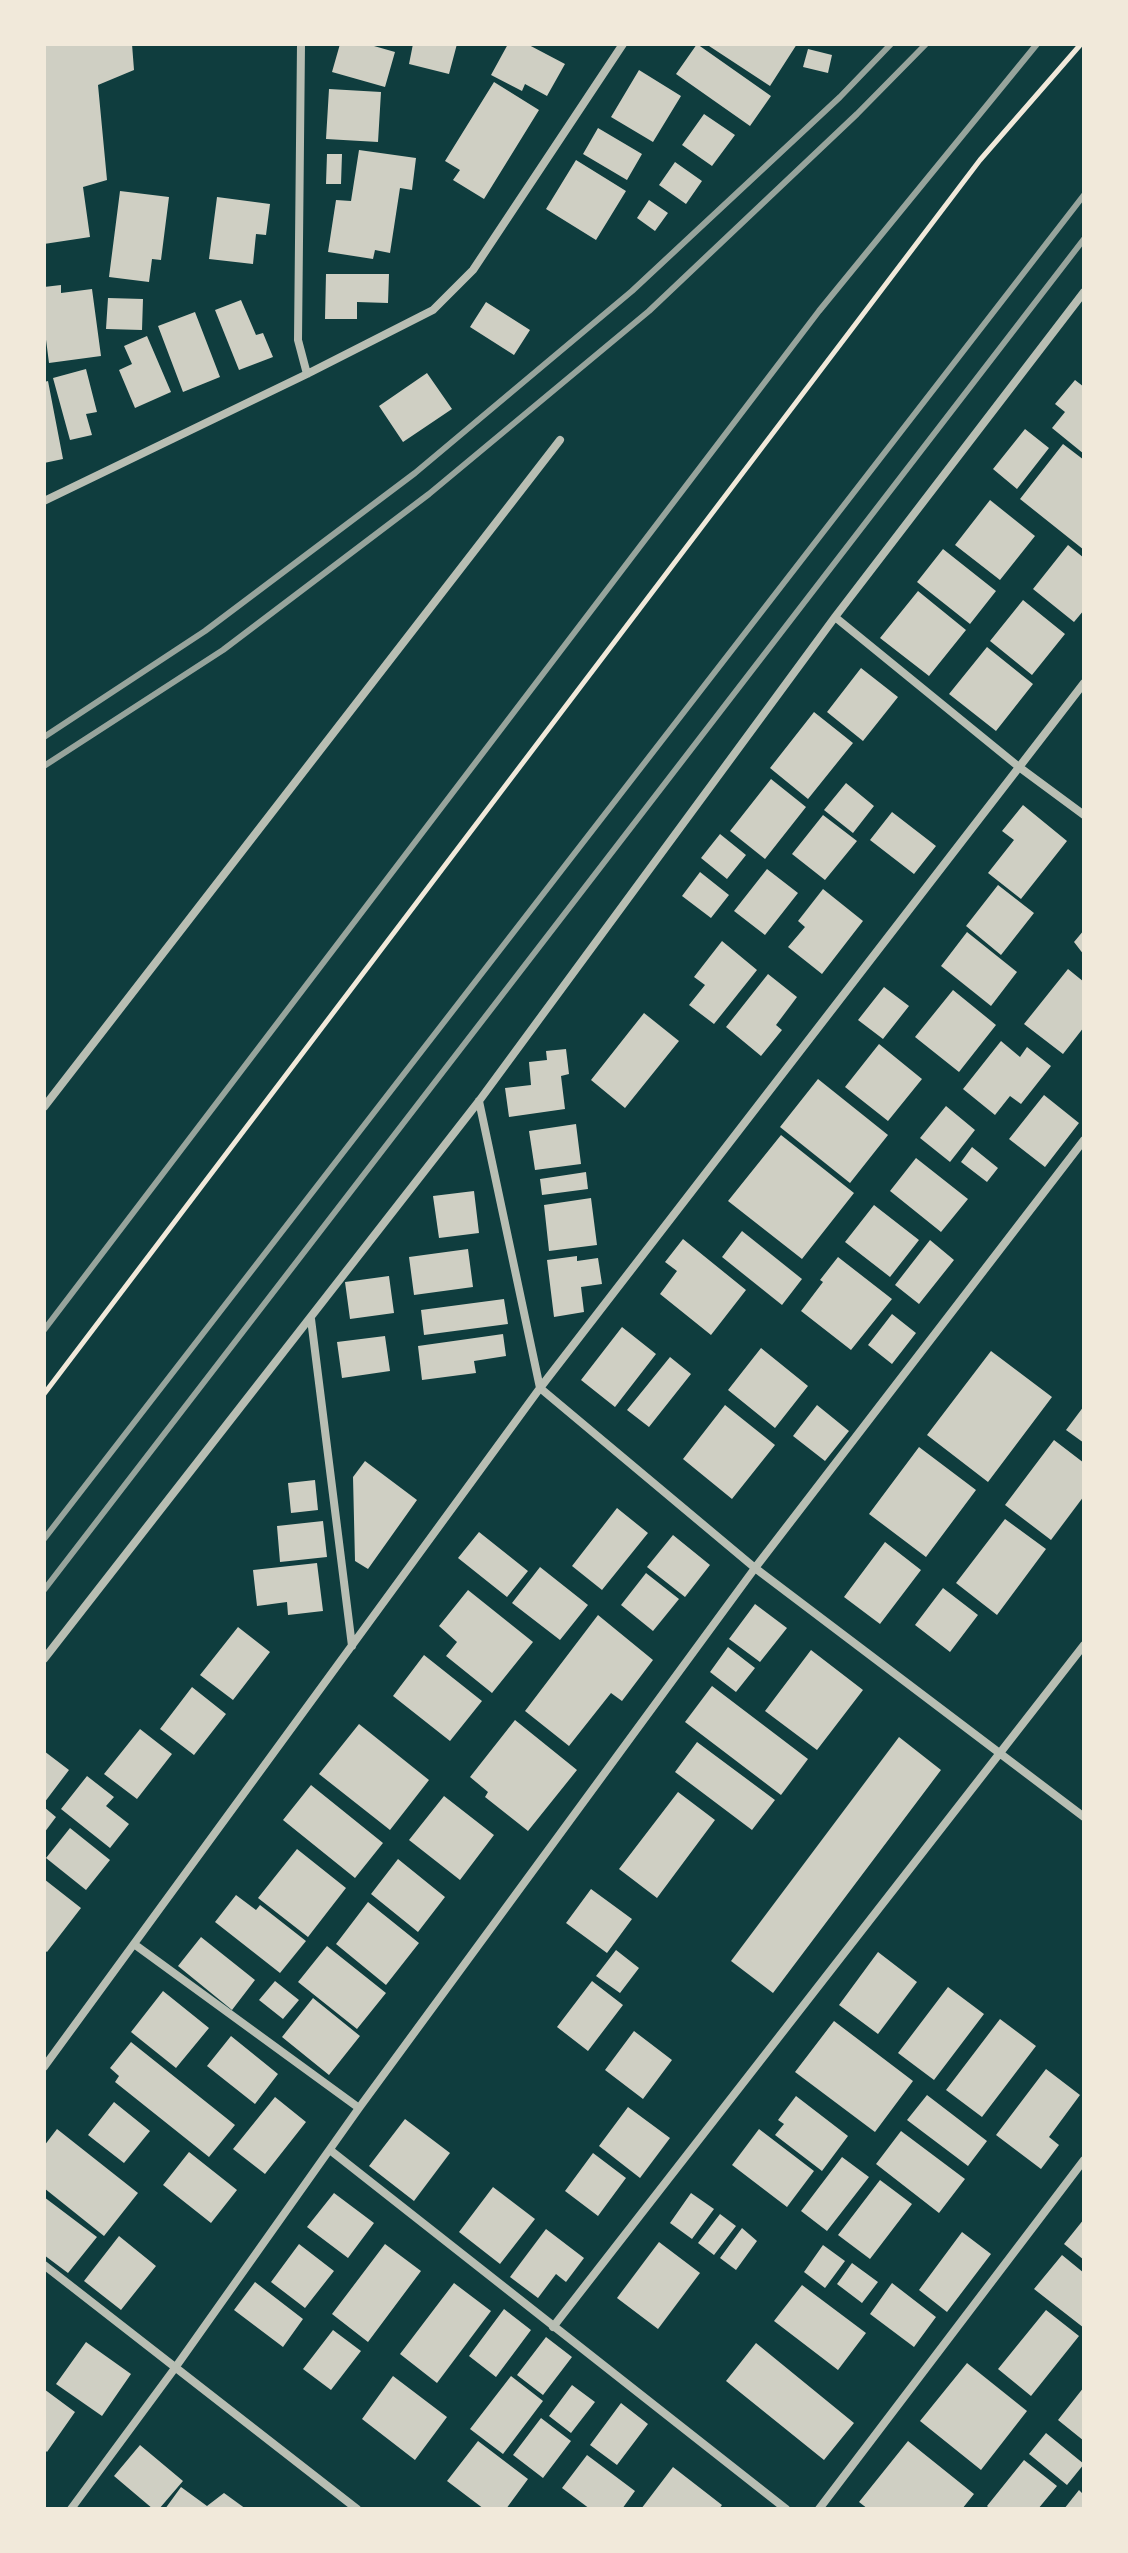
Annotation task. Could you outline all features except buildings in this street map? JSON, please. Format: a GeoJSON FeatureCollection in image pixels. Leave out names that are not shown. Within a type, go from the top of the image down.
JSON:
{"type":"FeatureCollection","features":[{"type":"Feature","properties":{"kind":"street"},"geometry":{"type":"LineString","coordinates":[[301,44],[298,340],[307,374]]}},
{"type":"Feature","properties":{"kind":"street"},"geometry":{"type":"LineString","coordinates":[[44,501],[433,310],[473,270],[623,44]]}},
{"type":"Feature","properties":{"kind":"street"},"geometry":{"type":"LineString","coordinates":[[44,1659],[479,1101],[835,617],[1084,292]]}},
{"type":"Feature","properties":{"kind":"street"},"geometry":{"type":"LineString","coordinates":[[44,1107],[560,440]]}},
{"type":"Feature","properties":{"kind":"street"},"geometry":{"type":"LineString","coordinates":[[835,617],[1019,767],[1084,815]]}},
{"type":"Feature","properties":{"kind":"street"},"geometry":{"type":"LineString","coordinates":[[44,2067],[540,1388],[1084,683]]}},
{"type":"Feature","properties":{"kind":"street"},"geometry":{"type":"LineString","coordinates":[[479,1101],[540,1388],[755,1568],[1084,1817]]}},
{"type":"Feature","properties":{"kind":"street"},"geometry":{"type":"LineString","coordinates":[[71,2509],[359,2108],[755,1568],[1084,1140]]}},
{"type":"Feature","properties":{"kind":"street"},"geometry":{"type":"LineString","coordinates":[[311,1319],[352,1646]]}},
{"type":"Feature","properties":{"kind":"street"},"geometry":{"type":"LineString","coordinates":[[553,2327],[1084,1645]]}},
{"type":"Feature","properties":{"kind":"street"},"geometry":{"type":"LineString","coordinates":[[134,1944],[359,2108]]}},
{"type":"Feature","properties":{"kind":"street"},"geometry":{"type":"LineString","coordinates":[[330,2150],[786,2509]]}},
{"type":"Feature","properties":{"kind":"street"},"geometry":{"type":"LineString","coordinates":[[819,2509],[1084,2160]]}},
{"type":"Feature","properties":{"kind":"street"},"geometry":{"type":"LineString","coordinates":[[44,2265],[357,2509]]}},
{"type":"Feature","properties":{"kind":"path"},"geometry":{"type":"LineString","coordinates":[[44,1394],[980,160],[1081,44]]}},
{"type":"Feature","properties":{"kind":"railway"},"geometry":{"type":"LineString","coordinates":[[44,737],[205,631],[415,473],[632,291],[840,97],[891,44]]}},
{"type":"Feature","properties":{"kind":"railway"},"geometry":{"type":"LineString","coordinates":[[44,766],[223,650],[429,494],[649,311],[857,114],[926,44]]}},
{"type":"Feature","properties":{"kind":"railway"},"geometry":{"type":"LineString","coordinates":[[44,1330],[819,311],[1037,44]]}},
{"type":"Feature","properties":{"kind":"railway"},"geometry":{"type":"LineString","coordinates":[[44,1539],[1084,195]]}},
{"type":"Feature","properties":{"kind":"railway"},"geometry":{"type":"LineString","coordinates":[[44,1590],[1084,239]]}}]}
